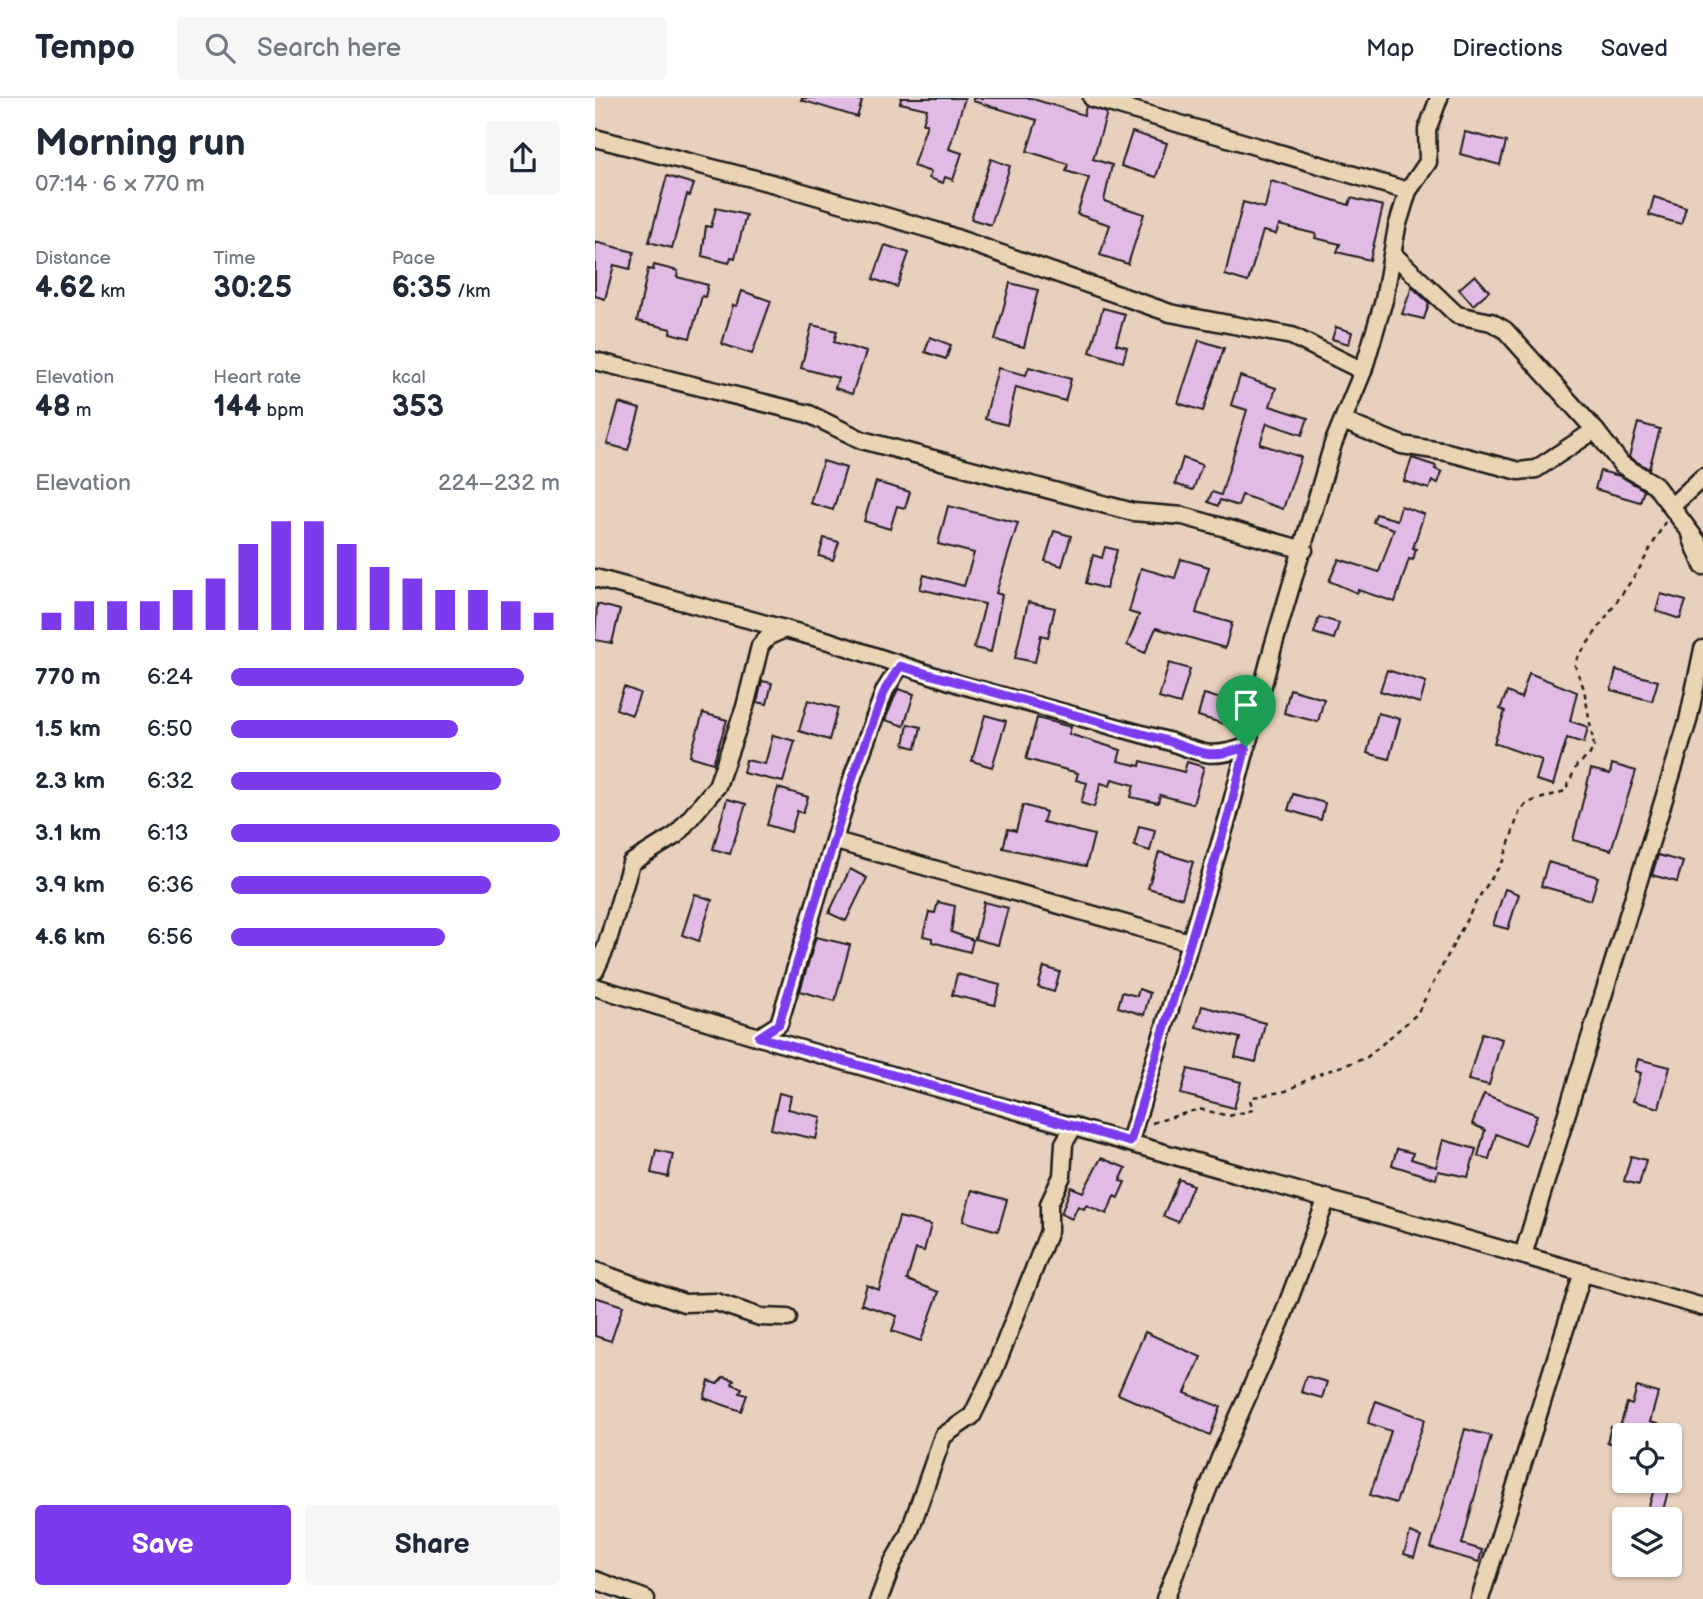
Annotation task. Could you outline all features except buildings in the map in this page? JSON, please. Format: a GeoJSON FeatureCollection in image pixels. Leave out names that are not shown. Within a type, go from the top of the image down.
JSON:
{"type":"FeatureCollection","features":[{"type":"Feature","properties":{"kind":"street"},"geometry":{"type":"LineString","coordinates":[[1092,98],[1408,191]]}},
{"type":"Feature","properties":{"kind":"street"},"geometry":{"type":"LineString","coordinates":[[1132,1134],[1228,817],[1333,444],[1363,372],[1394,255],[1397,227],[1408,191],[1428,162],[1427,130],[1439,98]]}},
{"type":"Feature","properties":{"kind":"street"},"geometry":{"type":"LineString","coordinates":[[595,138],[775,184],[936,231],[1170,313],[1292,336],[1363,372]]}},
{"type":"Feature","properties":{"kind":"street"},"geometry":{"type":"LineString","coordinates":[[1394,255],[1457,315],[1491,322],[1505,330],[1595,429],[1622,465],[1654,484],[1687,530],[1703,566]]}},
{"type":"Feature","properties":{"kind":"street"},"geometry":{"type":"LineString","coordinates":[[595,361],[809,414],[862,440],[1133,512],[1183,516],[1304,550]]}},
{"type":"Feature","properties":{"kind":"street"},"geometry":{"type":"LineString","coordinates":[[1343,421],[1402,445],[1447,452],[1519,471],[1536,470],[1595,429]]}},
{"type":"Feature","properties":{"kind":"street"},"geometry":{"type":"LineString","coordinates":[[1672,506],[1703,477]]}},
{"type":"Feature","properties":{"kind":"street"},"geometry":{"type":"LineString","coordinates":[[1687,530],[1703,549]]}},
{"type":"Feature","properties":{"kind":"street"},"geometry":{"type":"LineString","coordinates":[[595,578],[829,641],[900,666],[1171,742],[1207,755],[1219,756],[1246,747]]}},
{"type":"Feature","properties":{"kind":"street"},"geometry":{"type":"LineString","coordinates":[[595,971],[606,947],[632,863],[676,835],[717,786],[745,707],[760,646],[769,636],[785,629]]}},
{"type":"Feature","properties":{"kind":"street"},"geometry":{"type":"LineString","coordinates":[[1523,1255],[1688,721],[1703,649]]}},
{"type":"Feature","properties":{"kind":"street"},"geometry":{"type":"LineString","coordinates":[[759,1037],[779,1024],[819,888],[836,841],[854,773],[885,690],[900,666]]}},
{"type":"Feature","properties":{"kind":"street"},"geometry":{"type":"LineString","coordinates":[[836,841],[1189,942]]}},
{"type":"Feature","properties":{"kind":"street"},"geometry":{"type":"LineString","coordinates":[[595,987],[759,1037],[1074,1126],[1132,1134],[1327,1198],[1703,1307]]}},
{"type":"Feature","properties":{"kind":"street"},"geometry":{"type":"LineString","coordinates":[[879,1599],[893,1562],[908,1536],[943,1436],[972,1416],[993,1373],[1049,1231],[1049,1204],[1062,1176],[1064,1143],[1074,1126]]}},
{"type":"Feature","properties":{"kind":"street"},"geometry":{"type":"LineString","coordinates":[[1165,1599],[1220,1458],[1291,1296],[1327,1198]]}},
{"type":"Feature","properties":{"kind":"street"},"geometry":{"type":"LineString","coordinates":[[595,1271],[684,1303],[716,1302],[760,1317],[788,1318]]}},
{"type":"Feature","properties":{"kind":"street"},"geometry":{"type":"LineString","coordinates":[[1480,1599],[1583,1272]]}},
{"type":"Feature","properties":{"kind":"street"},"geometry":{"type":"LineString","coordinates":[[595,1580],[646,1599]]}},
{"type":"Feature","properties":{"kind":"path"},"geometry":{"type":"LineString","coordinates":[[1132,1134],[1199,1109],[1229,1115],[1253,1110],[1250,1100],[1253,1097],[1286,1091],[1316,1074],[1366,1058],[1417,1014],[1477,900],[1503,861],[1519,813],[1527,803],[1566,791],[1577,765],[1589,756],[1594,746],[1592,722],[1573,663],[1638,571],[1672,506]]}},
{"type":"Feature","properties":{"kind":"route"},"geometry":{"type":"LineString","coordinates":[[900,666],[1171,742],[1207,755],[1229,754],[1246,747],[1228,817],[1130,1142],[759,1037],[779,1024],[819,888],[836,841],[854,773],[885,690],[900,666]]}}]}
